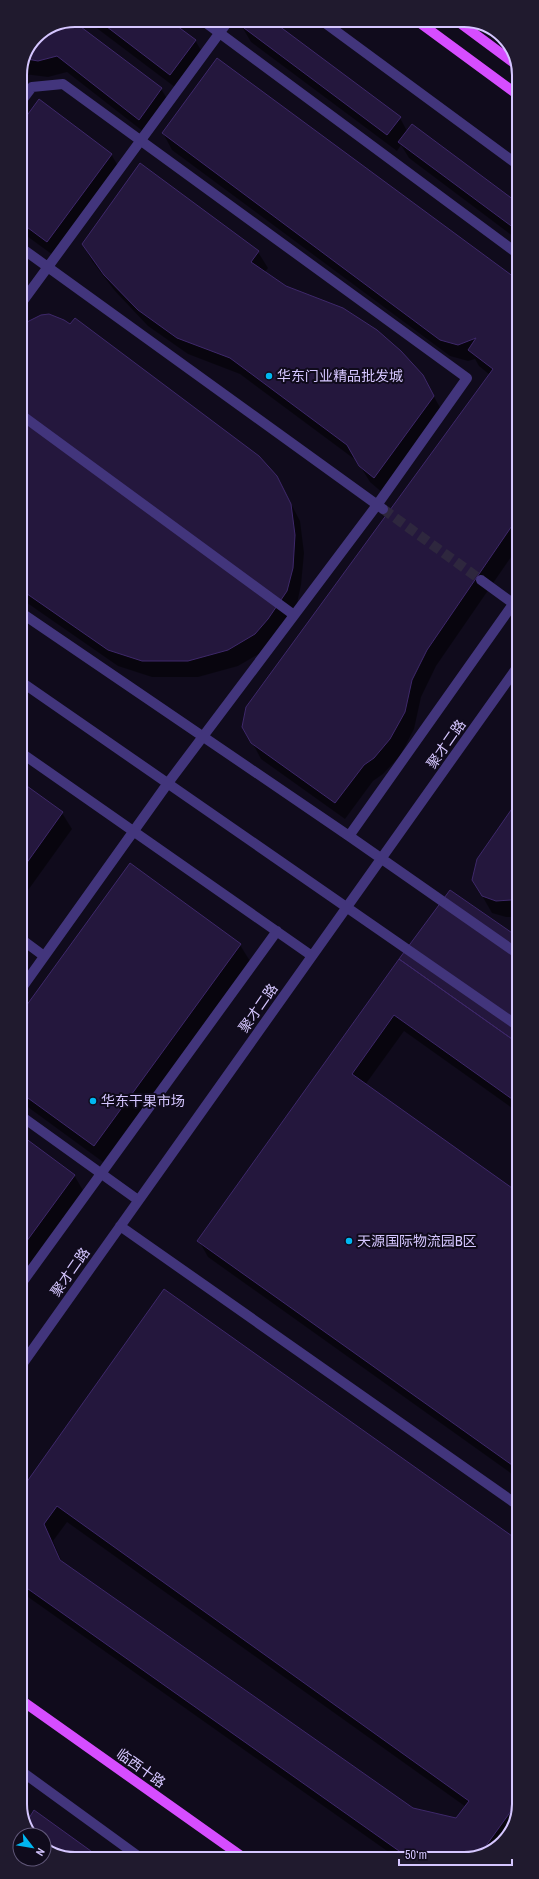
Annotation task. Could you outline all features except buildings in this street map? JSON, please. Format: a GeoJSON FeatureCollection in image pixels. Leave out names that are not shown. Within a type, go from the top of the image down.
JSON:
{"type":"FeatureCollection","features":[{"type":"Feature","properties":{"kind":"main road"},"geometry":{"type":"LineString","coordinates":[[426,27],[512,91]]}},
{"type":"Feature","properties":{"kind":"main road"},"geometry":{"type":"LineString","coordinates":[[465,27],[509,59]]}},
{"type":"Feature","properties":{"kind":"main road","name":"临西十路"},"geometry":{"type":"LineString","coordinates":[[27,1704],[236,1852]]}},
{"type":"Feature","properties":{"kind":"street"},"geometry":{"type":"LineString","coordinates":[[212,27],[512,250]]}},
{"type":"Feature","properties":{"kind":"street"},"geometry":{"type":"LineString","coordinates":[[27,296],[139,140],[224,27]]}},
{"type":"Feature","properties":{"kind":"street"},"geometry":{"type":"LineString","coordinates":[[331,27],[512,161]]}},
{"type":"Feature","properties":{"kind":"street"},"geometry":{"type":"LineString","coordinates":[[27,94],[32,88],[63,84],[467,378],[380,507],[294,615],[203,736],[27,980]]}},
{"type":"Feature","properties":{"kind":"street"},"geometry":{"type":"LineString","coordinates":[[27,252],[380,507]]}},
{"type":"Feature","properties":{"kind":"street"},"geometry":{"type":"LineString","coordinates":[[27,419],[294,615]]}},
{"type":"Feature","properties":{"kind":"street"},"geometry":{"type":"LineString","coordinates":[[481,580],[512,600]]}},
{"type":"Feature","properties":{"kind":"street"},"geometry":{"type":"LineString","coordinates":[[349,836],[512,610]]}},
{"type":"Feature","properties":{"kind":"street"},"geometry":{"type":"LineString","coordinates":[[27,617],[382,858],[512,950]]}},
{"type":"Feature","properties":{"kind":"street","name":"聚才二路"},"geometry":{"type":"LineString","coordinates":[[27,1358],[512,674]]}},
{"type":"Feature","properties":{"kind":"street"},"geometry":{"type":"LineString","coordinates":[[27,686],[512,1022]]}},
{"type":"Feature","properties":{"kind":"street"},"geometry":{"type":"LineString","coordinates":[[27,757],[312,956]]}},
{"type":"Feature","properties":{"kind":"street"},"geometry":{"type":"LineString","coordinates":[[27,1276],[277,931]]}},
{"type":"Feature","properties":{"kind":"street"},"geometry":{"type":"LineString","coordinates":[[27,943],[44,956]]}},
{"type":"Feature","properties":{"kind":"street"},"geometry":{"type":"LineString","coordinates":[[27,1120],[138,1200]]}},
{"type":"Feature","properties":{"kind":"street"},"geometry":{"type":"LineString","coordinates":[[120,1226],[512,1501]]}},
{"type":"Feature","properties":{"kind":"street"},"geometry":{"type":"LineString","coordinates":[[27,1775],[132,1852]]}},
{"type":"Feature","properties":{"kind":"tunnel"},"geometry":{"type":"LineString","coordinates":[[383,509],[481,580]]}},
{"type":"Feature","properties":{"kind":"place","name":"华东门业精品批发城"},"geometry":{"type":"Point","coordinates":[269,376]}},
{"type":"Feature","properties":{"kind":"place","name":"华东干果市场"},"geometry":{"type":"Point","coordinates":[93,1101]}},
{"type":"Feature","properties":{"kind":"place","name":"天源国际物流园B区"},"geometry":{"type":"Point","coordinates":[349,1241]}}]}
